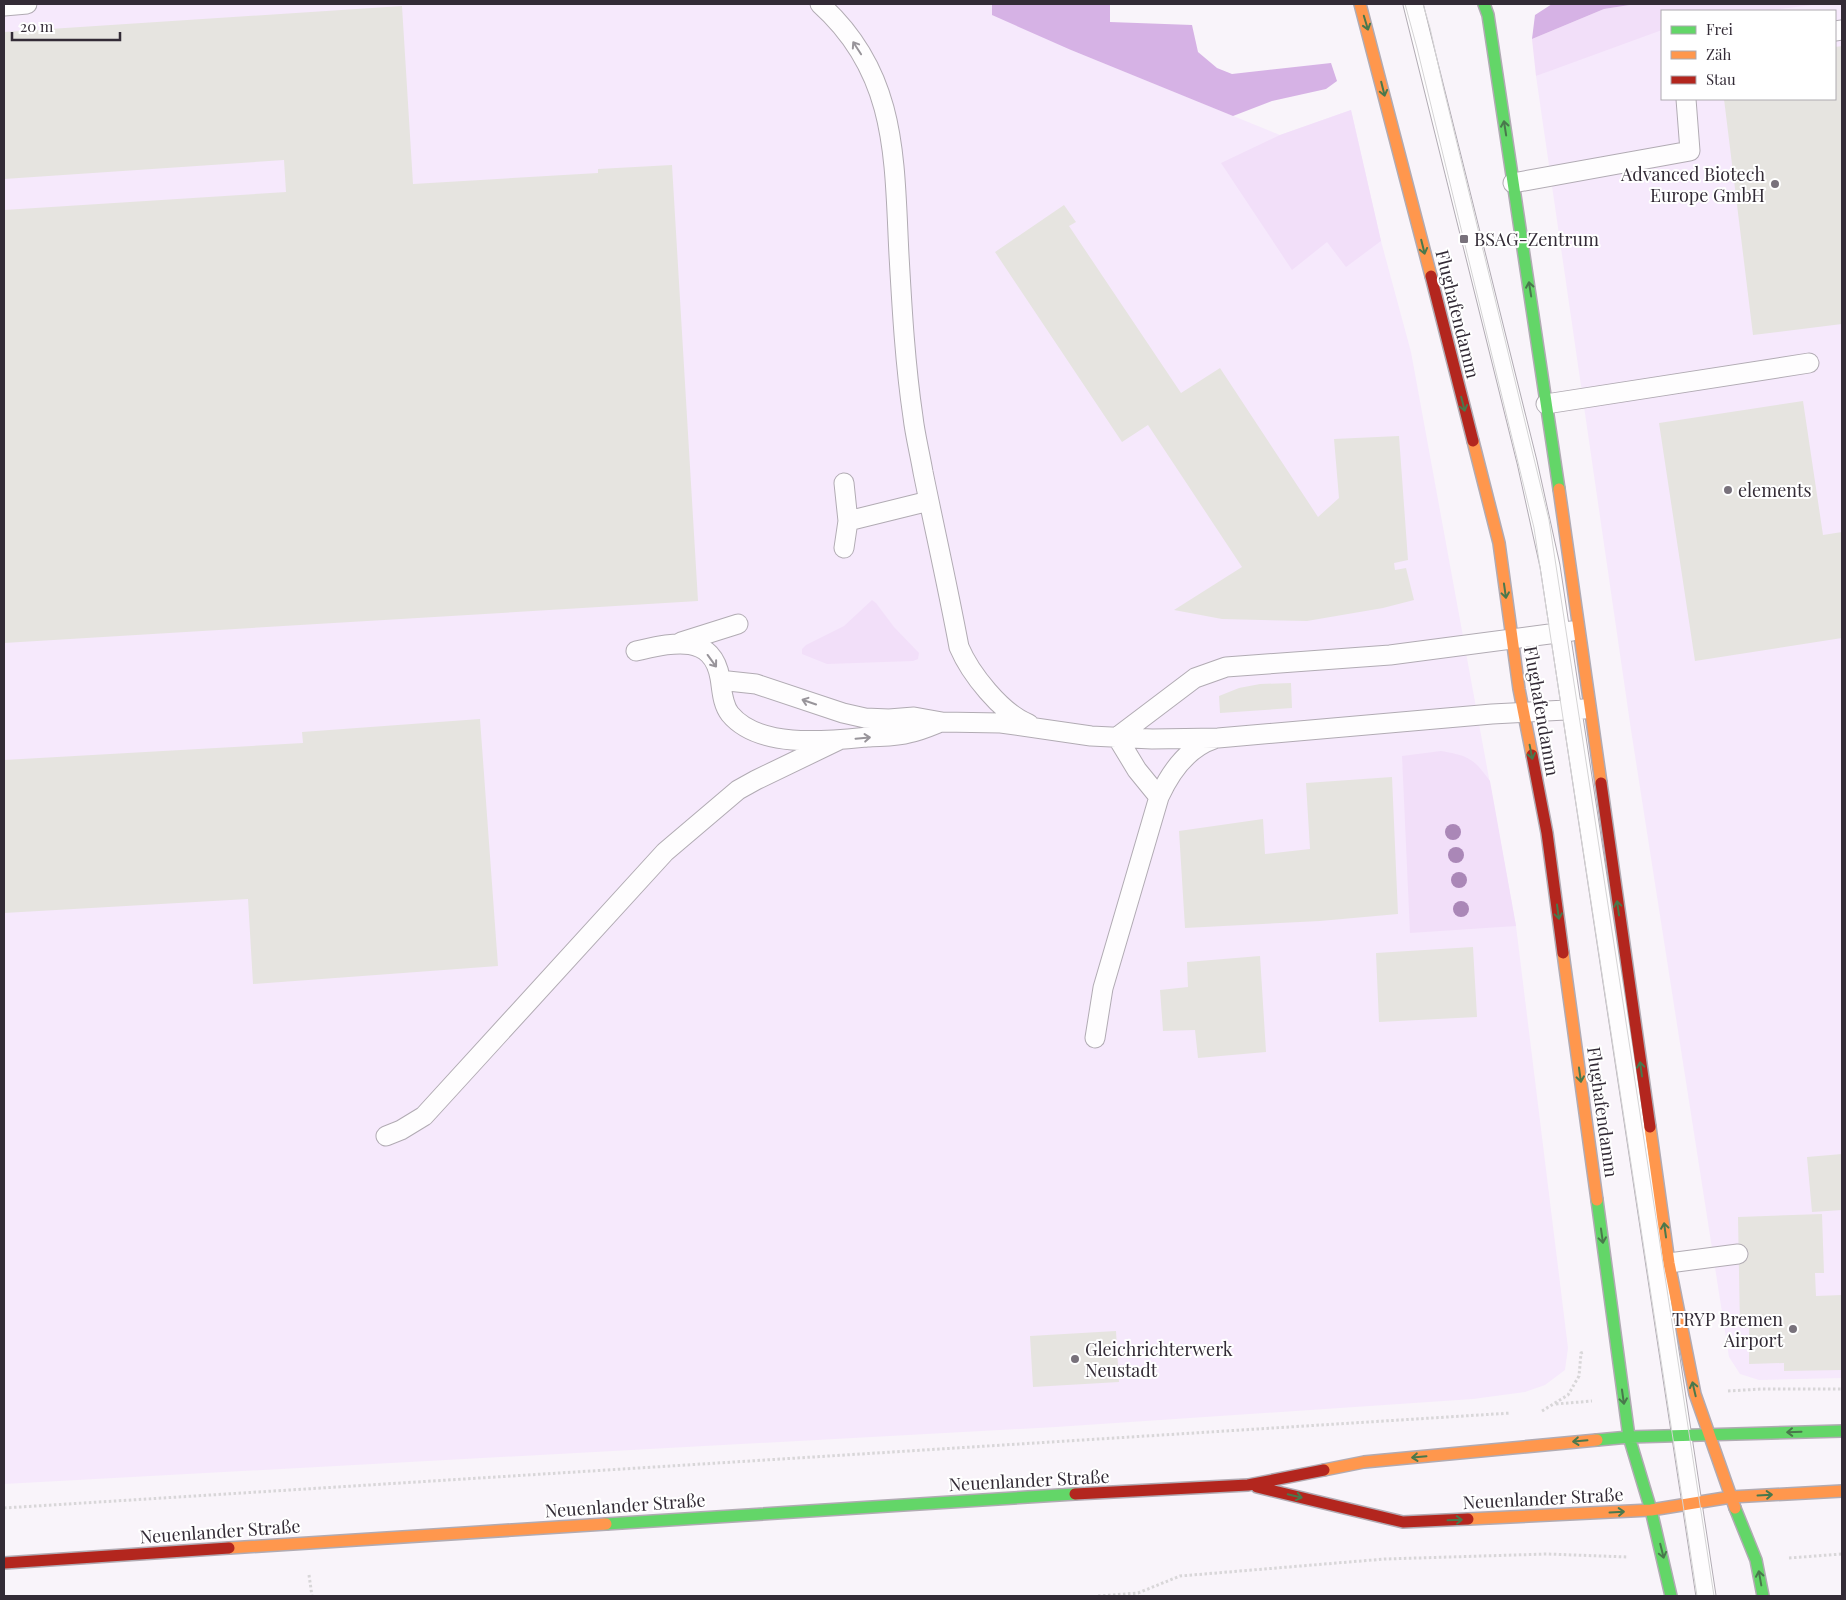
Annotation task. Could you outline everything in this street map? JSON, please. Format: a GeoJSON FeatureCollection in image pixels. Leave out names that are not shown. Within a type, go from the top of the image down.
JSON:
{"type":"FeatureCollection","features":[{"type":"Feature","properties":{"kind":"main road","name":"Flughafendamm"},"geometry":{"type":"LineString","coordinates":[[1360,4],[1499,543],[1524,713],[1547,833],[1629,1437],[1664,1559],[1671,1596]]}},
{"type":"Feature","properties":{"kind":"main road"},"geometry":{"type":"LineString","coordinates":[[1484,4],[1488,15],[1546,404],[1569,631]]}},
{"type":"Feature","properties":{"kind":"main road"},"geometry":{"type":"LineString","coordinates":[[1581,709],[1669,1263],[1695,1394],[1731,1497],[1756,1560],[1763,1596]]}},
{"type":"Feature","properties":{"kind":"main road","name":"Neuenlander Straße"},"geometry":{"type":"LineString","coordinates":[[4,1563],[998,1499],[1248,1485],[1364,1462],[1629,1437],[1842,1431]]}},
{"type":"Feature","properties":{"kind":"main road","name":"Neuenlander Straße"},"geometry":{"type":"LineString","coordinates":[[1248,1485],[1403,1522],[1651,1510],[1731,1497],[1842,1491]]}},
{"type":"Feature","properties":{"kind":"lane"},"geometry":{"type":"LineString","coordinates":[[4,6],[27,4]]}},
{"type":"Feature","properties":{"kind":"lane"},"geometry":{"type":"LineString","coordinates":[[820,4],[849,35],[864,59],[880,91],[889,122],[894,155],[901,294],[913,417],[959,646],[965,661],[977,678],[1004,707],[1024,722],[1038,728]]}},
{"type":"Feature","properties":{"kind":"lane"},"geometry":{"type":"LineString","coordinates":[[1414,4],[1527,462],[1550,566],[1569,631],[1681,1436],[1706,1596]]}},
{"type":"Feature","properties":{"kind":"lane"},"geometry":{"type":"LineString","coordinates":[[1513,183],[1690,151],[1686,100]]}},
{"type":"Feature","properties":{"kind":"lane"},"geometry":{"type":"LineString","coordinates":[[1546,404],[1809,364]]}},
{"type":"Feature","properties":{"kind":"lane"},"geometry":{"type":"LineString","coordinates":[[844,483],[848,521],[844,548]]}},
{"type":"Feature","properties":{"kind":"lane"},"geometry":{"type":"LineString","coordinates":[[848,521],[929,501]]}},
{"type":"Feature","properties":{"kind":"lane"},"geometry":{"type":"LineString","coordinates":[[636,651],[681,642],[738,624]]}},
{"type":"Feature","properties":{"kind":"lane"},"geometry":{"type":"LineString","coordinates":[[1116,737],[1196,678],[1226,667],[1390,655],[1569,631]]}},
{"type":"Feature","properties":{"kind":"lane"},"geometry":{"type":"LineString","coordinates":[[681,642],[691,644],[703,650],[714,661],[724,702],[730,714],[740,723],[772,738],[839,740],[908,734],[942,722]]}},
{"type":"Feature","properties":{"kind":"lane"},"geometry":{"type":"LineString","coordinates":[[728,681],[756,684],[843,713],[865,718],[888,719],[914,716],[942,722],[1001,723],[1091,736],[1152,739],[1218,738],[1482,715],[1581,709]]}},
{"type":"Feature","properties":{"kind":"lane"},"geometry":{"type":"LineString","coordinates":[[1116,737],[1137,770],[1159,798]]}},
{"type":"Feature","properties":{"kind":"lane"},"geometry":{"type":"LineString","coordinates":[[1095,1038],[1103,988],[1159,798],[1172,772],[1187,756],[1206,742],[1218,738]]}},
{"type":"Feature","properties":{"kind":"lane"},"geometry":{"type":"LineString","coordinates":[[386,1136],[401,1130],[424,1116],[665,852],[738,790],[839,740]]}},
{"type":"Feature","properties":{"kind":"lane"},"geometry":{"type":"LineString","coordinates":[[1669,1263],[1738,1254]]}},
{"type":"Feature","properties":{"kind":"path"},"geometry":{"type":"LineString","coordinates":[[1534,1411],[1544,1411],[1568,1395],[1579,1376],[1580,1353]]}},
{"type":"Feature","properties":{"kind":"path"},"geometry":{"type":"LineString","coordinates":[[1695,1394],[1761,1389],[1842,1388]]}},
{"type":"Feature","properties":{"kind":"path"},"geometry":{"type":"LineString","coordinates":[[4,1508],[1514,1413]]}},
{"type":"Feature","properties":{"kind":"path"},"geometry":{"type":"LineString","coordinates":[[1098,1596],[1138,1593],[1180,1576],[1385,1559],[1547,1554],[1664,1559]]}},
{"type":"Feature","properties":{"kind":"path"},"geometry":{"type":"LineString","coordinates":[[1756,1560],[1842,1554]]}},
{"type":"Feature","properties":{"kind":"shaded area"},"geometry":{"type":"Polygon","coordinates":[[[4,4],[1001,4],[1071,50],[1280,135],[1351,110],[1381,241],[1411,352],[1516,926],[1568,1348],[1565,1370],[1545,1385],[1525,1392],[1473,1399],[1056,1427],[4,1484],[4,4]]]}},
{"type":"Feature","properties":{"kind":"shaded area"},"geometry":{"type":"Polygon","coordinates":[[[992,4],[1110,4],[1110,22],[1192,25],[1198,52],[1217,68],[1232,74],[1331,63],[1337,81],[1326,89],[1272,101],[1233,116],[1071,50],[992,15],[992,4]]]}},
{"type":"Feature","properties":{"kind":"shaded area"},"geometry":{"type":"Polygon","coordinates":[[[1552,4],[1636,4],[1604,9],[1532,39],[1535,15],[1552,4]]]}},
{"type":"Feature","properties":{"kind":"shaded area"},"geometry":{"type":"Polygon","coordinates":[[[1636,4],[1820,4],[1772,10],[1661,10],[1661,30],[1536,76],[1532,39],[1604,9],[1636,4]]]}},
{"type":"Feature","properties":{"kind":"shaded area"},"geometry":{"type":"Polygon","coordinates":[[[1705,4],[1842,4],[1842,1378],[1759,1380],[1740,1374],[1729,1357],[1631,730],[1536,76],[1661,22],[1661,100],[1836,100],[1836,10],[1690,10],[1705,4]]]}},
{"type":"Feature","properties":{"kind":"shaded area"},"geometry":{"type":"Polygon","coordinates":[[[1351,110],[1381,241],[1346,267],[1327,242],[1292,270],[1221,163],[1280,135],[1351,110]]]}},
{"type":"Feature","properties":{"kind":"shaded area"},"geometry":{"type":"Polygon","coordinates":[[[872,600],[919,653],[918,659],[913,661],[827,664],[802,654],[802,649],[806,645],[844,626],[872,600]]]}},
{"type":"Feature","properties":{"kind":"shaded area"},"geometry":{"type":"Polygon","coordinates":[[[1441,751],[1470,759],[1490,781],[1516,926],[1410,933],[1402,756],[1441,751]]]}},
{"type":"Feature","properties":{"kind":"building"},"geometry":{"type":"Polygon","coordinates":[[[402,6],[413,184],[598,173],[598,169],[672,165],[698,601],[4,643],[4,210],[286,192],[284,160],[4,179],[4,32],[402,6]]]}},
{"type":"Feature","properties":{"kind":"building"},"geometry":{"type":"Polygon","coordinates":[[[1842,46],[1842,324],[1753,335],[1724,100],[1836,100],[1836,47],[1842,46]]]}},
{"type":"Feature","properties":{"kind":"building"},"geometry":{"type":"Polygon","coordinates":[[[1064,205],[1076,222],[1069,226],[1181,393],[1220,368],[1318,517],[1339,498],[1334,439],[1399,436],[1408,560],[1394,563],[1395,570],[1406,568],[1414,600],[1383,608],[1307,621],[1222,619],[1174,610],[1242,567],[1148,425],[1122,442],[995,252],[1064,205]]]}},
{"type":"Feature","properties":{"kind":"building"},"geometry":{"type":"Polygon","coordinates":[[[1803,401],[1823,535],[1842,532],[1842,638],[1695,661],[1659,423],[1803,401]]]}},
{"type":"Feature","properties":{"kind":"building"},"geometry":{"type":"Polygon","coordinates":[[[1291,683],[1292,708],[1220,713],[1219,696],[1239,688],[1260,684],[1291,683]]]}},
{"type":"Feature","properties":{"kind":"building"},"geometry":{"type":"Polygon","coordinates":[[[480,719],[498,966],[253,984],[248,899],[4,913],[4,760],[303,743],[302,732],[480,719]]]}},
{"type":"Feature","properties":{"kind":"building"},"geometry":{"type":"Polygon","coordinates":[[[1392,777],[1398,914],[1320,921],[1185,928],[1179,831],[1263,819],[1265,854],[1310,849],[1306,783],[1392,777]]]}},
{"type":"Feature","properties":{"kind":"building"},"geometry":{"type":"Polygon","coordinates":[[[1473,947],[1477,1017],[1379,1022],[1376,953],[1473,947]]]}},
{"type":"Feature","properties":{"kind":"building"},"geometry":{"type":"Polygon","coordinates":[[[1260,956],[1266,1052],[1198,1058],[1195,1030],[1163,1031],[1160,990],[1188,987],[1187,962],[1260,956]]]}},
{"type":"Feature","properties":{"kind":"building"},"geometry":{"type":"Polygon","coordinates":[[[1842,1154],[1842,1210],[1812,1212],[1807,1157],[1842,1154]]]}},
{"type":"Feature","properties":{"kind":"building"},"geometry":{"type":"Polygon","coordinates":[[[1822,1214],[1824,1273],[1815,1273],[1816,1296],[1842,1295],[1842,1370],[1784,1371],[1784,1363],[1749,1364],[1749,1328],[1740,1328],[1738,1217],[1822,1214]]]}},
{"type":"Feature","properties":{"kind":"building","name":"Gleichrichterwerk Neustadt"},"geometry":{"type":"Polygon","coordinates":[[[1116,1331],[1119,1382],[1033,1387],[1030,1336],[1116,1331]]]}},
{"type":"Feature","properties":{"kind":"tram line"},"geometry":{"type":"LineString","coordinates":[[1405,4],[1534,528],[1697,1596]]}},
{"type":"Feature","properties":{"kind":"tram line"},"geometry":{"type":"LineString","coordinates":[[1423,4],[1549,520],[1714,1596]]}},
{"type":"Feature","properties":{"kind":"traffic: fast"},"geometry":{"type":"LineString","coordinates":[[1484,4],[1488,15],[1559,489]]}},
{"type":"Feature","properties":{"kind":"traffic: fast"},"geometry":{"type":"LineString","coordinates":[[1597,1200],[1629,1437],[1651,1510],[1671,1596]]}},
{"type":"Feature","properties":{"kind":"traffic: fast"},"geometry":{"type":"LineString","coordinates":[[1597,1440],[1629,1437],[1842,1431]]}},
{"type":"Feature","properties":{"kind":"traffic: fast"},"geometry":{"type":"LineString","coordinates":[[606,1524],[1075,1494]]}},
{"type":"Feature","properties":{"kind":"traffic: fast"},"geometry":{"type":"LineString","coordinates":[[1735,1508],[1756,1560],[1763,1596]]}},
{"type":"Feature","properties":{"kind":"traffic: slow"},"geometry":{"type":"LineString","coordinates":[[1360,4],[1431,276]]}},
{"type":"Feature","properties":{"kind":"traffic: slow"},"geometry":{"type":"LineString","coordinates":[[1473,441],[1499,543],[1519,689],[1532,755]]}},
{"type":"Feature","properties":{"kind":"traffic: slow"},"geometry":{"type":"LineString","coordinates":[[1559,489],[1601,783]]}},
{"type":"Feature","properties":{"kind":"traffic: slow"},"geometry":{"type":"LineString","coordinates":[[1563,953],[1597,1200]]}},
{"type":"Feature","properties":{"kind":"traffic: slow"},"geometry":{"type":"LineString","coordinates":[[1650,1127],[1669,1263],[1695,1394],[1735,1508]]}},
{"type":"Feature","properties":{"kind":"traffic: slow"},"geometry":{"type":"LineString","coordinates":[[1324,1470],[1364,1462],[1597,1440]]}},
{"type":"Feature","properties":{"kind":"traffic: slow"},"geometry":{"type":"LineString","coordinates":[[1468,1519],[1651,1510],[1731,1497],[1842,1491]]}},
{"type":"Feature","properties":{"kind":"traffic: slow"},"geometry":{"type":"LineString","coordinates":[[229,1548],[606,1524]]}},
{"type":"Feature","properties":{"kind":"traffic: jam"},"geometry":{"type":"LineString","coordinates":[[1431,276],[1473,441]]}},
{"type":"Feature","properties":{"kind":"traffic: jam"},"geometry":{"type":"LineString","coordinates":[[1532,755],[1547,833],[1563,953]]}},
{"type":"Feature","properties":{"kind":"traffic: jam"},"geometry":{"type":"LineString","coordinates":[[1601,783],[1650,1127]]}},
{"type":"Feature","properties":{"kind":"traffic: jam"},"geometry":{"type":"LineString","coordinates":[[1075,1494],[1248,1485],[1324,1470]]}},
{"type":"Feature","properties":{"kind":"traffic: jam"},"geometry":{"type":"LineString","coordinates":[[1257,1487],[1403,1522],[1468,1519]]}},
{"type":"Feature","properties":{"kind":"traffic: jam"},"geometry":{"type":"LineString","coordinates":[[4,1563],[229,1548]]}},
{"type":"Feature","properties":{"kind":"place","name":"Advanced Biotech Europe GmbH"},"geometry":{"type":"Point","coordinates":[1775,184]}},
{"type":"Feature","properties":{"kind":"place","name":"BSAG-Zentrum"},"geometry":{"type":"Point","coordinates":[1464,239]}},
{"type":"Feature","properties":{"kind":"place","name":"elements"},"geometry":{"type":"Point","coordinates":[1728,490]}},
{"type":"Feature","properties":{"kind":"place","name":"TRYP Bremen Airport"},"geometry":{"type":"Point","coordinates":[1793,1329]}},
{"type":"Feature","properties":{"kind":"place","name":"Gleichrichterwerk Neustadt"},"geometry":{"type":"Point","coordinates":[1075,1359]}}]}
